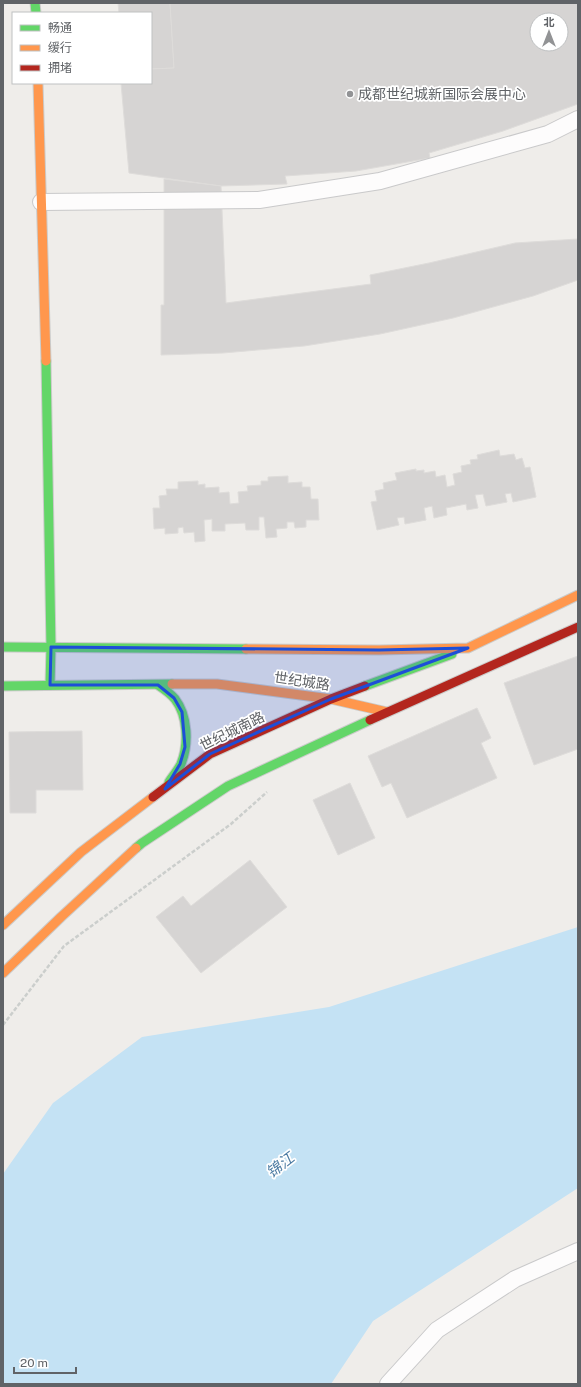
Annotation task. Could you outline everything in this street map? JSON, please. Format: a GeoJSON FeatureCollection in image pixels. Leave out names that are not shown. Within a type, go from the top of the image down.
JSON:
{"type":"FeatureCollection","features":[{"type":"Feature","properties":{"kind":"main road"},"geometry":{"type":"LineString","coordinates":[[38,84],[45,321],[51,647],[50,685]]}},
{"type":"Feature","properties":{"kind":"main road","name":"世纪城路"},"geometry":{"type":"LineString","coordinates":[[3,647],[379,650],[468,648],[578,595]]}},
{"type":"Feature","properties":{"kind":"main road"},"geometry":{"type":"LineString","coordinates":[[3,973],[61,917],[142,843],[228,786],[387,712],[578,627]]}},
{"type":"Feature","properties":{"kind":"main road","name":"世纪城南路"},"geometry":{"type":"LineString","coordinates":[[3,924],[81,852],[210,754],[332,699],[468,648]]}},
{"type":"Feature","properties":{"kind":"main road","name":"世纪城路"},"geometry":{"type":"LineString","coordinates":[[3,686],[217,684],[332,699],[387,712]]}},
{"type":"Feature","properties":{"kind":"main road"},"geometry":{"type":"LineString","coordinates":[[158,685],[174,698],[182,712],[185,729],[185,746],[180,764],[165,789]]}},
{"type":"Feature","properties":{"kind":"street"},"geometry":{"type":"LineString","coordinates":[[41,202],[259,200],[380,181],[548,134],[578,119]]}},
{"type":"Feature","properties":{"kind":"street"},"geometry":{"type":"LineString","coordinates":[[388,1384],[437,1330],[515,1279],[578,1251]]}},
{"type":"Feature","properties":{"kind":"path"},"geometry":{"type":"LineString","coordinates":[[3,1025],[64,946],[230,824],[272,788]]}},
{"type":"Feature","properties":{"kind":"highlighted area"},"geometry":{"type":"Polygon","coordinates":[[[51,647],[379,650],[468,648],[331,699],[210,754],[165,789],[180,764],[185,747],[182,712],[174,698],[158,685],[50,685],[51,647]]]}},
{"type":"Feature","properties":{"kind":"water","name":"锦江"},"geometry":{"type":"Polygon","coordinates":[[[578,927],[578,1188],[373,1321],[331,1384],[3,1384],[3,1174],[53,1103],[142,1037],[329,1007],[578,927]]]}},
{"type":"Feature","properties":{"kind":"building"},"geometry":{"type":"Polygon","coordinates":[[[118,3],[170,3],[174,68],[152,69],[152,12],[119,12],[118,3]]]}},
{"type":"Feature","properties":{"kind":"building","name":"成都世纪城新国际会展中心"},"geometry":{"type":"Polygon","coordinates":[[[170,3],[578,3],[578,104],[503,131],[429,153],[430,158],[356,171],[285,176],[287,184],[221,186],[129,173],[121,84],[152,84],[152,69],[174,68],[170,3]]]}},
{"type":"Feature","properties":{"kind":"building"},"geometry":{"type":"Polygon","coordinates":[[[164,179],[221,186],[226,303],[371,284],[370,275],[515,243],[578,239],[578,280],[533,296],[453,318],[380,334],[304,346],[223,353],[161,355],[161,305],[164,305],[164,179]]]}},
{"type":"Feature","properties":{"kind":"building"},"geometry":{"type":"Polygon","coordinates":[[[499,450],[500,456],[514,454],[516,460],[522,458],[525,468],[530,467],[536,497],[513,502],[511,493],[505,494],[507,502],[486,506],[483,494],[475,495],[478,508],[467,510],[466,504],[446,508],[447,515],[434,518],[432,506],[424,508],[426,520],[405,524],[404,517],[397,518],[399,525],[377,530],[371,502],[377,501],[375,491],[384,489],[383,483],[397,480],[395,473],[416,469],[416,471],[424,470],[424,473],[435,471],[436,477],[445,475],[447,487],[455,485],[453,474],[462,472],[461,466],[471,464],[470,460],[478,459],[477,455],[499,450]]]}},
{"type":"Feature","properties":{"kind":"building"},"geometry":{"type":"Polygon","coordinates":[[[288,476],[288,483],[302,482],[302,487],[310,487],[311,499],[318,499],[319,520],[306,520],[306,527],[295,528],[294,522],[287,522],[287,528],[276,529],[277,537],[266,538],[264,517],[259,517],[259,530],[246,530],[245,523],[225,524],[225,531],[212,531],[212,519],[204,520],[205,541],[195,542],[194,532],[184,533],[183,527],[178,528],[178,533],[165,534],[165,528],[154,529],[153,508],[160,508],[159,496],[167,495],[166,489],[178,489],[178,482],[198,481],[198,485],[205,484],[205,488],[219,487],[219,493],[229,492],[230,504],[239,503],[238,492],[248,491],[247,486],[261,485],[261,481],[268,481],[268,477],[288,476]]]}},
{"type":"Feature","properties":{"kind":"building"},"geometry":{"type":"Polygon","coordinates":[[[578,656],[578,749],[534,765],[504,683],[578,656]]]}},
{"type":"Feature","properties":{"kind":"building"},"geometry":{"type":"Polygon","coordinates":[[[477,708],[491,738],[481,743],[497,778],[407,818],[391,783],[382,787],[368,756],[477,708]]]}},
{"type":"Feature","properties":{"kind":"building"},"geometry":{"type":"Polygon","coordinates":[[[82,731],[83,790],[36,790],[36,813],[10,813],[9,732],[82,731]]]}},
{"type":"Feature","properties":{"kind":"building"},"geometry":{"type":"Polygon","coordinates":[[[350,783],[375,838],[338,855],[313,800],[350,783]]]}},
{"type":"Feature","properties":{"kind":"building"},"geometry":{"type":"Polygon","coordinates":[[[250,860],[287,907],[201,973],[156,917],[183,896],[191,906],[250,860]]]}},
{"type":"Feature","properties":{"kind":"traffic: fast"},"geometry":{"type":"LineString","coordinates":[[35,3],[36,12]]}},
{"type":"Feature","properties":{"kind":"traffic: fast"},"geometry":{"type":"LineString","coordinates":[[46,361],[51,647],[50,685]]}},
{"type":"Feature","properties":{"kind":"traffic: fast"},"geometry":{"type":"LineString","coordinates":[[3,647],[246,649]]}},
{"type":"Feature","properties":{"kind":"traffic: fast"},"geometry":{"type":"LineString","coordinates":[[365,686],[452,654]]}},
{"type":"Feature","properties":{"kind":"traffic: fast"},"geometry":{"type":"LineString","coordinates":[[3,686],[172,684]]}},
{"type":"Feature","properties":{"kind":"traffic: fast"},"geometry":{"type":"LineString","coordinates":[[158,685],[175,699],[183,714],[186,730],[184,756],[180,766],[169,782]]}},
{"type":"Feature","properties":{"kind":"traffic: fast"},"geometry":{"type":"LineString","coordinates":[[136,848],[228,786],[370,720]]}},
{"type":"Feature","properties":{"kind":"traffic: slow"},"geometry":{"type":"LineString","coordinates":[[38,84],[46,361]]}},
{"type":"Feature","properties":{"kind":"traffic: slow"},"geometry":{"type":"LineString","coordinates":[[246,649],[379,650],[468,648],[578,595]]}},
{"type":"Feature","properties":{"kind":"traffic: slow"},"geometry":{"type":"LineString","coordinates":[[172,684],[217,684],[331,699],[387,712]]}},
{"type":"Feature","properties":{"kind":"traffic: slow"},"geometry":{"type":"LineString","coordinates":[[3,925],[81,852],[153,797]]}},
{"type":"Feature","properties":{"kind":"traffic: slow"},"geometry":{"type":"LineString","coordinates":[[3,973],[136,848]]}},
{"type":"Feature","properties":{"kind":"traffic: jam"},"geometry":{"type":"LineString","coordinates":[[370,720],[578,627]]}},
{"type":"Feature","properties":{"kind":"traffic: jam"},"geometry":{"type":"LineString","coordinates":[[153,797],[210,754],[331,699],[365,686]]}},
{"type":"Feature","properties":{"kind":"place","name":"成都世纪城新国际会展中心"},"geometry":{"type":"Point","coordinates":[350,94]}}]}
